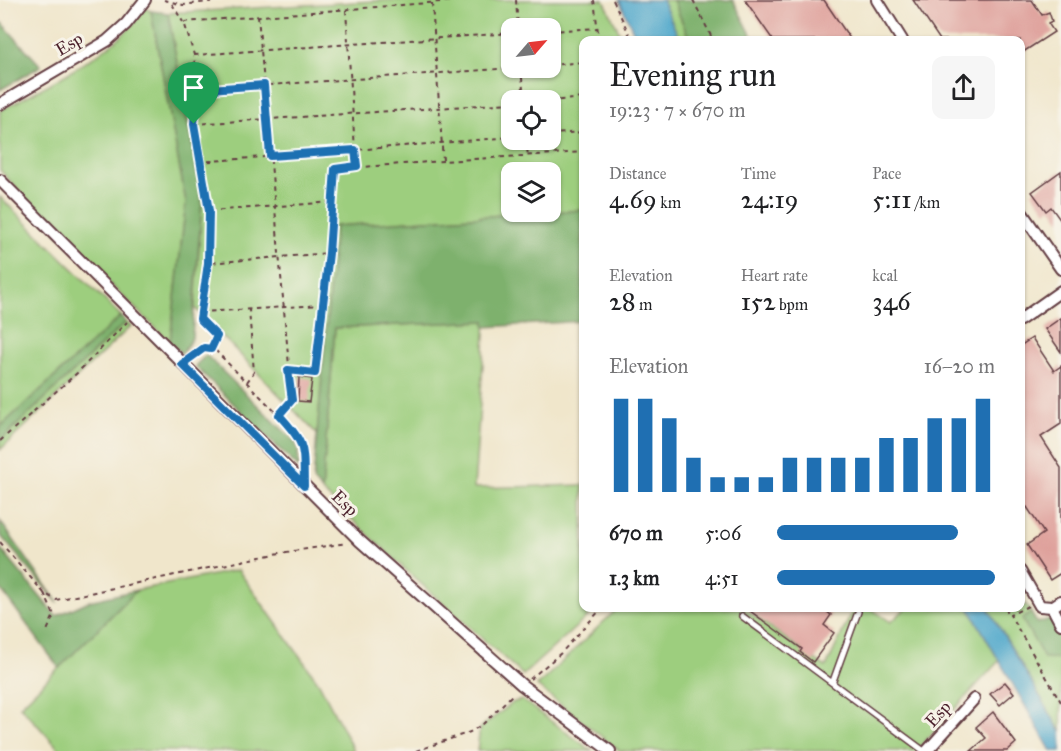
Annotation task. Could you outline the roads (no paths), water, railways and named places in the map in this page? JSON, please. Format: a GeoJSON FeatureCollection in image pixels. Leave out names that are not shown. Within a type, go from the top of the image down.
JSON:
{"type":"FeatureCollection","features":[{"type":"Feature","properties":{"kind":"street","name":"Esp"},"geometry":{"type":"LineString","coordinates":[[0,104],[107,41],[126,24],[145,0]]}},
{"type":"Feature","properties":{"kind":"street"},"geometry":{"type":"LineString","coordinates":[[877,0],[900,36]]}},
{"type":"Feature","properties":{"kind":"street","name":"Esp"},"geometry":{"type":"LineString","coordinates":[[0,180],[360,541],[522,685],[610,751]]}},
{"type":"Feature","properties":{"kind":"street"},"geometry":{"type":"LineString","coordinates":[[1025,217],[1061,269]]}},
{"type":"Feature","properties":{"kind":"street"},"geometry":{"type":"LineString","coordinates":[[1025,316],[1061,291]]}},
{"type":"Feature","properties":{"kind":"street"},"geometry":{"type":"LineString","coordinates":[[1025,581],[1040,606],[1057,604],[1061,624]]}},
{"type":"Feature","properties":{"kind":"street","name":"Esp"},"geometry":{"type":"LineString","coordinates":[[926,751],[974,699]]}},
{"type":"Feature","properties":{"kind":"lane"},"geometry":{"type":"LineString","coordinates":[[833,681],[858,612]]}},
{"type":"Feature","properties":{"kind":"lane"},"geometry":{"type":"LineString","coordinates":[[742,616],[926,751]]}},
{"type":"Feature","properties":{"kind":"water"},"geometry":{"type":"Polygon","coordinates":[[[619,0],[662,0],[678,36],[635,36],[619,0]]]}},
{"type":"Feature","properties":{"kind":"water"},"geometry":{"type":"Polygon","coordinates":[[[971,612],[990,612],[1061,732],[1061,751],[1051,751],[971,612]]]}}]}
